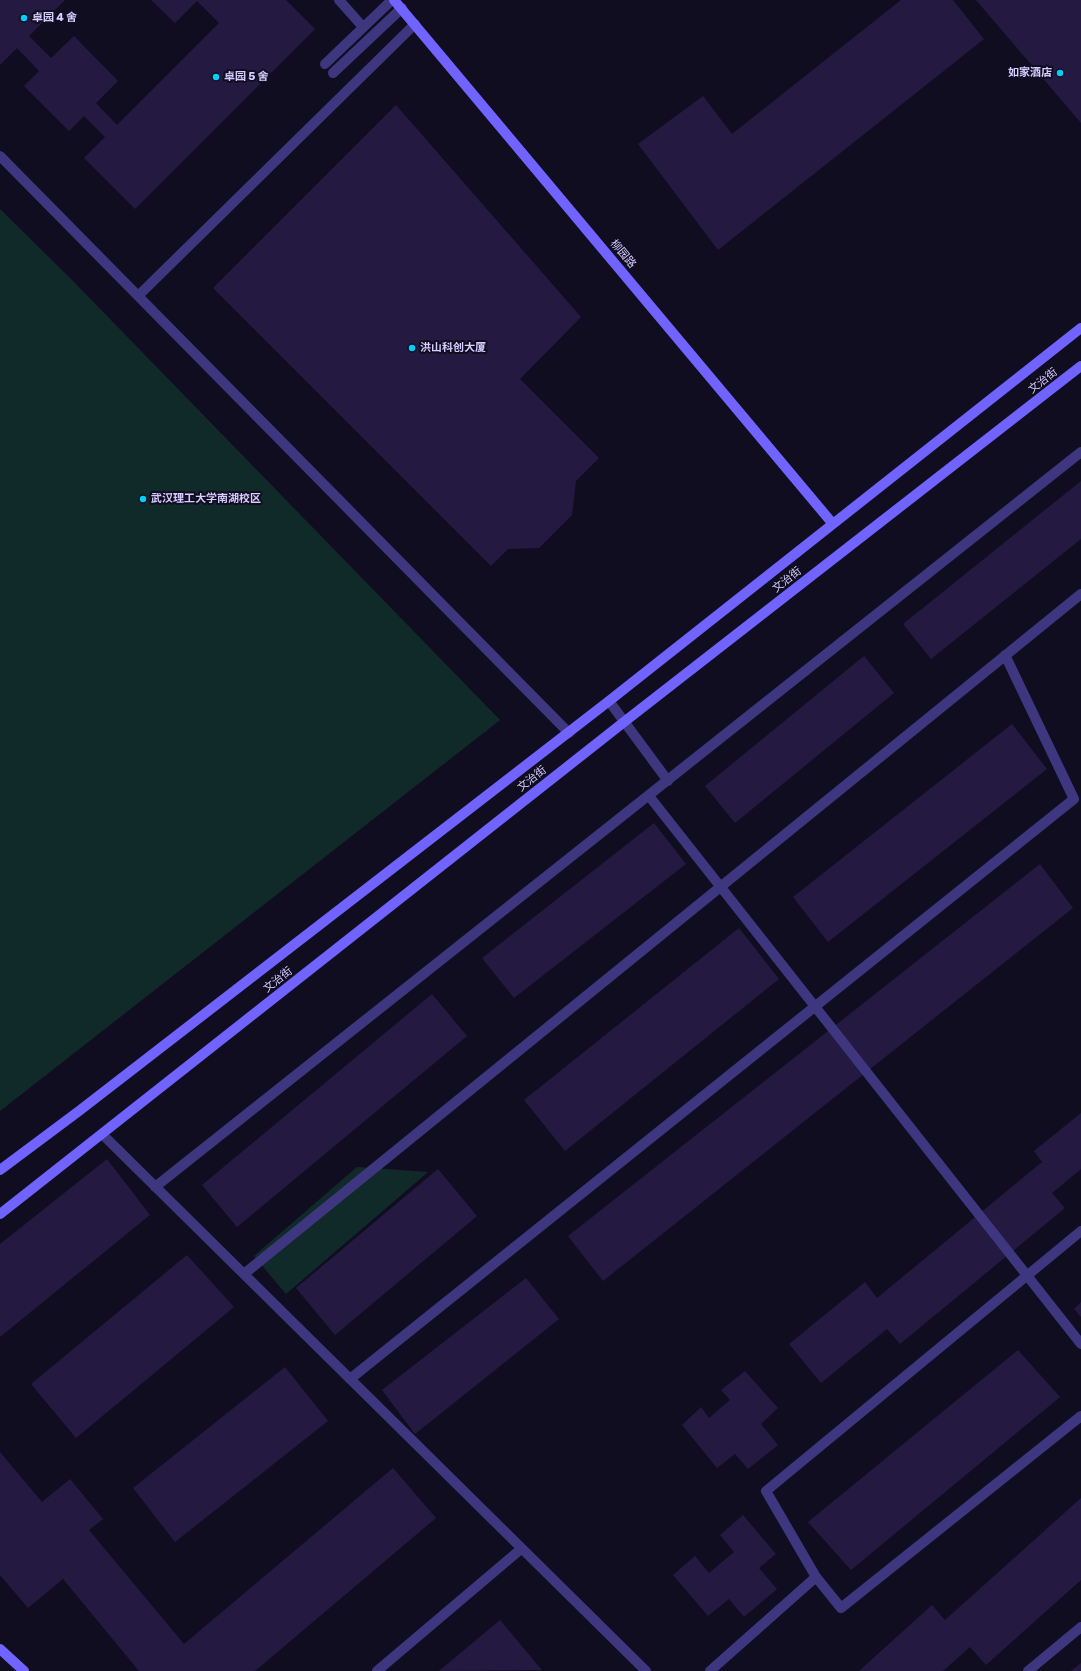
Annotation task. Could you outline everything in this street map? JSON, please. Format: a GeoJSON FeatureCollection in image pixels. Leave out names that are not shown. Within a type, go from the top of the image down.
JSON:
{"type":"FeatureCollection","features":[{"type":"Feature","properties":{"kind":"main road","name":"柳园路"},"geometry":{"type":"LineString","coordinates":[[393,0],[402,8],[833,524]]}},
{"type":"Feature","properties":{"kind":"main road","name":"文治街"},"geometry":{"type":"LineString","coordinates":[[0,1170],[79,1111],[609,702],[1081,328]]}},
{"type":"Feature","properties":{"kind":"main road","name":"文治街"},"geometry":{"type":"LineString","coordinates":[[0,1214],[624,722],[1081,366]]}},
{"type":"Feature","properties":{"kind":"main road"},"geometry":{"type":"LineString","coordinates":[[0,1649],[24,1671]]}},
{"type":"Feature","properties":{"kind":"street"},"geometry":{"type":"LineString","coordinates":[[339,0],[363,28]]}},
{"type":"Feature","properties":{"kind":"street"},"geometry":{"type":"LineString","coordinates":[[325,64],[393,0]]}},
{"type":"Feature","properties":{"kind":"street"},"geometry":{"type":"LineString","coordinates":[[333,73],[402,8]]}},
{"type":"Feature","properties":{"kind":"street"},"geometry":{"type":"LineString","coordinates":[[138,296],[415,24]]}},
{"type":"Feature","properties":{"kind":"street"},"geometry":{"type":"LineString","coordinates":[[0,156],[569,732]]}},
{"type":"Feature","properties":{"kind":"street"},"geometry":{"type":"LineString","coordinates":[[155,1187],[1081,452]]}},
{"type":"Feature","properties":{"kind":"street"},"geometry":{"type":"LineString","coordinates":[[244,1274],[1081,594]]}},
{"type":"Feature","properties":{"kind":"street"},"geometry":{"type":"LineString","coordinates":[[350,1379],[1074,798],[1006,655]]}},
{"type":"Feature","properties":{"kind":"street"},"geometry":{"type":"LineString","coordinates":[[609,702],[668,780]]}},
{"type":"Feature","properties":{"kind":"street"},"geometry":{"type":"LineString","coordinates":[[649,796],[1081,1344]]}},
{"type":"Feature","properties":{"kind":"street"},"geometry":{"type":"LineString","coordinates":[[102,1134],[646,1671]]}},
{"type":"Feature","properties":{"kind":"street"},"geometry":{"type":"LineString","coordinates":[[1081,1231],[766,1491],[816,1577],[841,1608],[1081,1416]]}},
{"type":"Feature","properties":{"kind":"street"},"geometry":{"type":"LineString","coordinates":[[377,1671],[522,1549]]}},
{"type":"Feature","properties":{"kind":"street"},"geometry":{"type":"LineString","coordinates":[[710,1671],[816,1577]]}},
{"type":"Feature","properties":{"kind":"street"},"geometry":{"type":"LineString","coordinates":[[1028,1671],[1081,1627]]}},
{"type":"Feature","properties":{"kind":"green space","name":"武汉理工大学南湖校区"},"geometry":{"type":"Polygon","coordinates":[[[0,209],[71,279],[500,720],[0,1111],[0,209]]]}},
{"type":"Feature","properties":{"kind":"green space"},"geometry":{"type":"Polygon","coordinates":[[[357,1167],[428,1172],[286,1294],[254,1256],[357,1167]]]}},
{"type":"Feature","properties":{"kind":"building","name":"卓园 5 舍"},"geometry":{"type":"Polygon","coordinates":[[[0,0],[65,0],[29,36],[51,58],[74,36],[118,81],[96,103],[117,125],[219,23],[197,1],[175,23],[151,0],[286,0],[315,29],[135,209],[84,158],[105,137],[84,116],[69,131],[24,86],[39,71],[17,48],[0,65],[0,0]]]}},
{"type":"Feature","properties":{"kind":"building"},"geometry":{"type":"Polygon","coordinates":[[[901,0],[953,0],[984,39],[718,250],[638,144],[703,96],[732,134],[901,0]]]}},
{"type":"Feature","properties":{"kind":"building","name":"如家酒店"},"geometry":{"type":"Polygon","coordinates":[[[976,0],[1081,0],[1081,123],[976,0]]]}},
{"type":"Feature","properties":{"kind":"building","name":"洪山科创大厦"},"geometry":{"type":"Polygon","coordinates":[[[396,105],[581,317],[520,379],[599,458],[576,481],[572,515],[539,548],[508,549],[491,566],[213,288],[396,105]]]}},
{"type":"Feature","properties":{"kind":"building"},"geometry":{"type":"Polygon","coordinates":[[[1081,481],[1081,539],[931,659],[903,624],[1081,481]]]}},
{"type":"Feature","properties":{"kind":"building"},"geometry":{"type":"Polygon","coordinates":[[[864,656],[894,693],[735,823],[705,786],[864,656]]]}},
{"type":"Feature","properties":{"kind":"building"},"geometry":{"type":"Polygon","coordinates":[[[1012,724],[1047,769],[828,942],[793,897],[1012,724]]]}},
{"type":"Feature","properties":{"kind":"building"},"geometry":{"type":"Polygon","coordinates":[[[654,823],[686,864],[514,998],[482,958],[654,823]]]}},
{"type":"Feature","properties":{"kind":"building"},"geometry":{"type":"Polygon","coordinates":[[[1040,864],[1073,908],[603,1281],[568,1236],[1040,864]]]}},
{"type":"Feature","properties":{"kind":"building"},"geometry":{"type":"Polygon","coordinates":[[[739,928],[779,979],[565,1151],[524,1100],[739,928]]]}},
{"type":"Feature","properties":{"kind":"building"},"geometry":{"type":"Polygon","coordinates":[[[432,994],[467,1036],[237,1227],[202,1185],[432,994]]]}},
{"type":"Feature","properties":{"kind":"building"},"geometry":{"type":"Polygon","coordinates":[[[1081,1113],[1081,1169],[1052,1193],[1065,1208],[900,1344],[887,1329],[821,1383],[789,1344],[865,1282],[877,1298],[1042,1162],[1034,1151],[1081,1113]]]}},
{"type":"Feature","properties":{"kind":"building"},"geometry":{"type":"Polygon","coordinates":[[[107,1159],[150,1215],[0,1337],[0,1244],[107,1159]]]}},
{"type":"Feature","properties":{"kind":"building"},"geometry":{"type":"Polygon","coordinates":[[[438,1169],[477,1216],[335,1335],[296,1288],[438,1169]]]}},
{"type":"Feature","properties":{"kind":"building"},"geometry":{"type":"Polygon","coordinates":[[[187,1255],[234,1307],[76,1438],[31,1384],[187,1255]]]}},
{"type":"Feature","properties":{"kind":"building"},"geometry":{"type":"Polygon","coordinates":[[[526,1278],[559,1319],[415,1434],[382,1390],[526,1278]]]}},
{"type":"Feature","properties":{"kind":"building"},"geometry":{"type":"Polygon","coordinates":[[[1081,1302],[1081,1317],[1074,1309],[1081,1302]]]}},
{"type":"Feature","properties":{"kind":"building"},"geometry":{"type":"Polygon","coordinates":[[[1018,1350],[1060,1397],[851,1570],[808,1522],[1018,1350]]]}},
{"type":"Feature","properties":{"kind":"building"},"geometry":{"type":"Polygon","coordinates":[[[285,1367],[328,1421],[175,1542],[133,1488],[285,1367]]]}},
{"type":"Feature","properties":{"kind":"building"},"geometry":{"type":"Polygon","coordinates":[[[745,1371],[778,1408],[761,1424],[778,1445],[748,1469],[735,1454],[717,1468],[682,1425],[701,1407],[709,1418],[730,1400],[721,1390],[745,1371]]]}},
{"type":"Feature","properties":{"kind":"building"},"geometry":{"type":"Polygon","coordinates":[[[0,1452],[42,1502],[70,1479],[103,1519],[89,1530],[184,1644],[393,1468],[436,1518],[255,1671],[139,1671],[63,1579],[28,1608],[0,1575],[0,1452]]]}},
{"type":"Feature","properties":{"kind":"building"},"geometry":{"type":"Polygon","coordinates":[[[1081,1498],[1081,1580],[986,1665],[970,1647],[943,1671],[859,1671],[932,1605],[945,1620],[1081,1498]]]}},
{"type":"Feature","properties":{"kind":"building"},"geometry":{"type":"Polygon","coordinates":[[[743,1515],[776,1554],[759,1568],[777,1589],[744,1617],[729,1599],[708,1616],[673,1575],[695,1556],[709,1573],[734,1552],[720,1535],[743,1515]]]}},
{"type":"Feature","properties":{"kind":"building"},"geometry":{"type":"Polygon","coordinates":[[[500,1620],[542,1670],[439,1671],[500,1620]]]}},
{"type":"Feature","properties":{"kind":"building"},"geometry":{"type":"Polygon","coordinates":[[[1081,1663],[1081,1671],[1071,1671],[1081,1663]]]}},
{"type":"Feature","properties":{"kind":"place","name":"卓园 4 舍"},"geometry":{"type":"Point","coordinates":[24,18]}},
{"type":"Feature","properties":{"kind":"place","name":"如家酒店"},"geometry":{"type":"Point","coordinates":[1060,73]}},
{"type":"Feature","properties":{"kind":"place","name":"卓园 5 舍"},"geometry":{"type":"Point","coordinates":[216,77]}},
{"type":"Feature","properties":{"kind":"place","name":"洪山科创大厦"},"geometry":{"type":"Point","coordinates":[412,348]}},
{"type":"Feature","properties":{"kind":"place","name":"武汉理工大学南湖校区"},"geometry":{"type":"Point","coordinates":[143,499]}}]}
